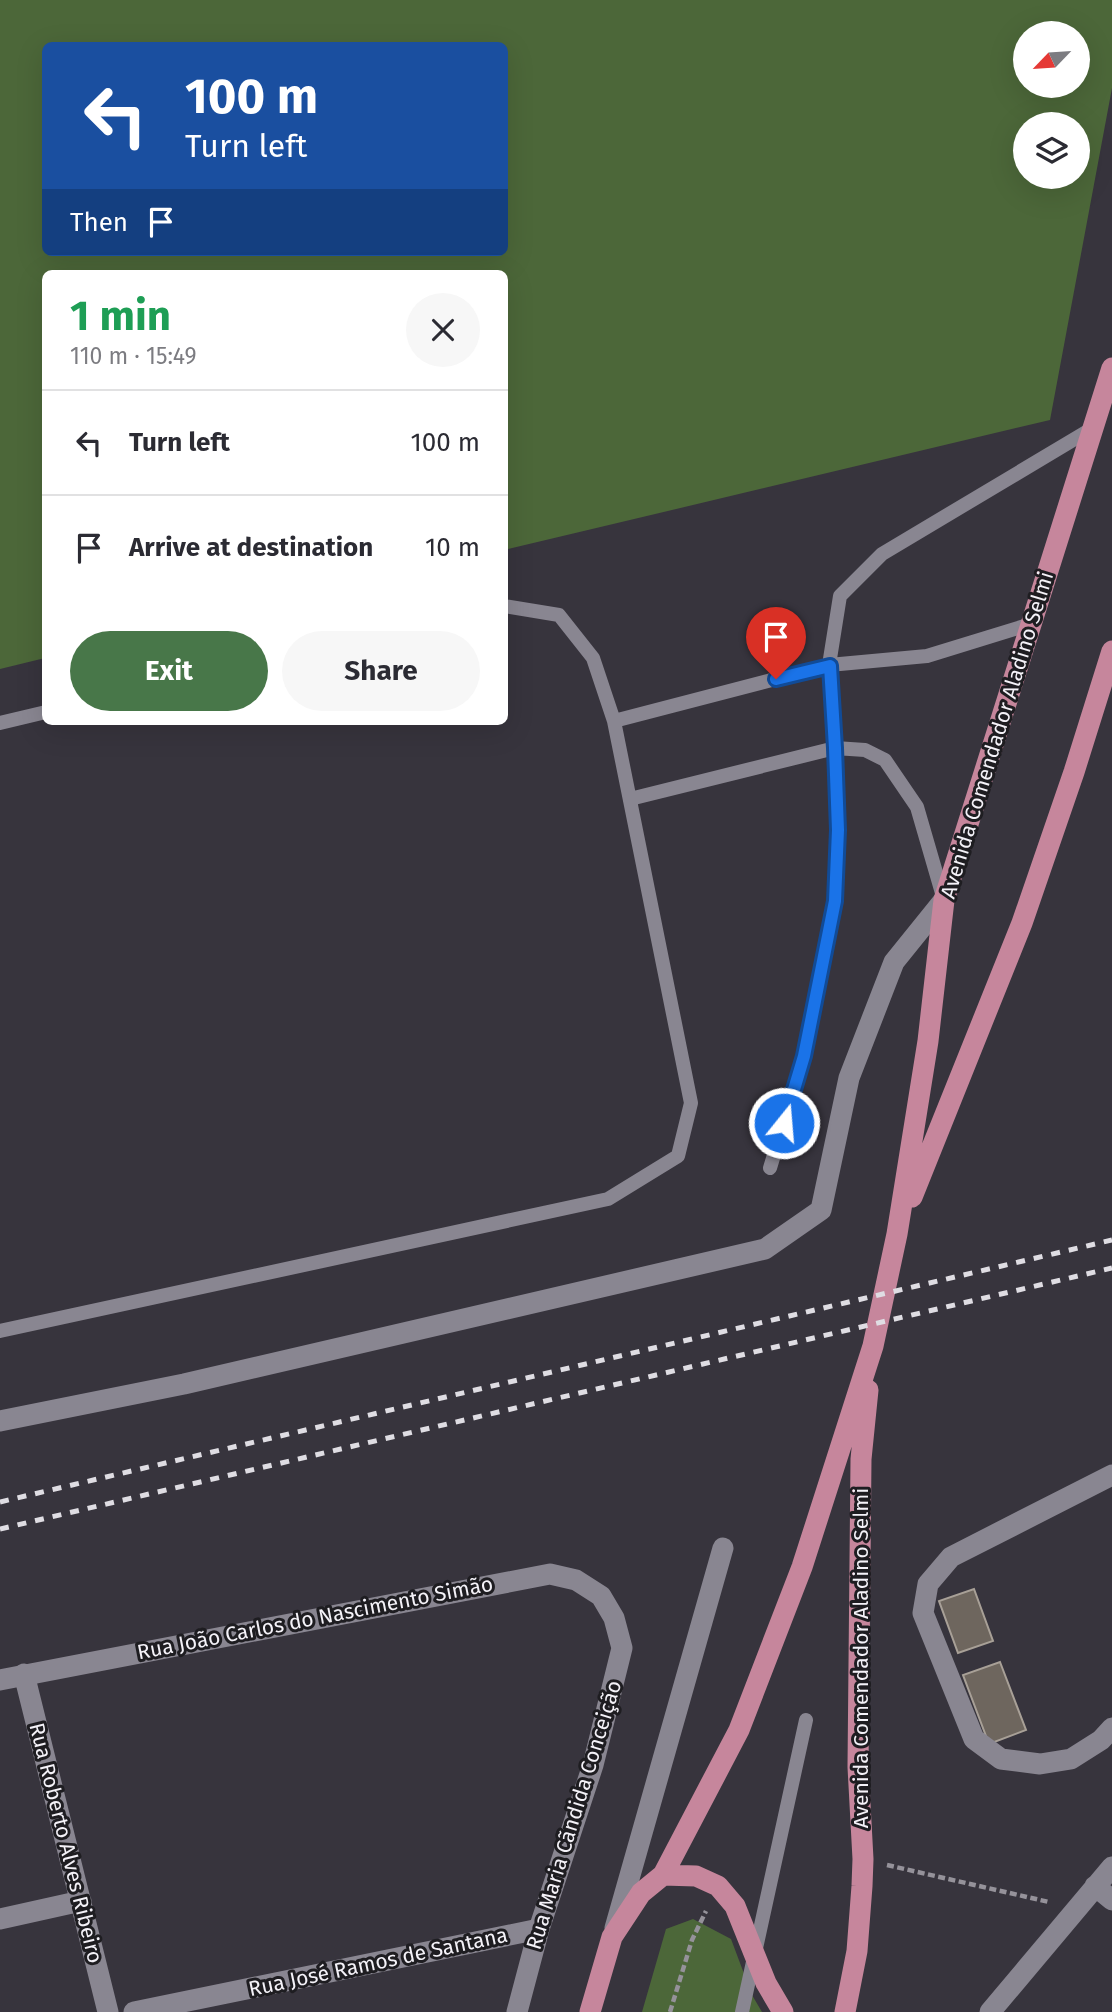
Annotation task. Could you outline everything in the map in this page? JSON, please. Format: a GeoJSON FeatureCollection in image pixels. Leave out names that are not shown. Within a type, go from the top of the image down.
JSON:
{"type":"FeatureCollection","features":[{"type":"Feature","properties":{"kind":"main road","name":"Avenida Comendador Aladino Selmi"},"geometry":{"type":"LineString","coordinates":[[590,2012],[612,1937],[641,1893],[663,1875],[739,1730],[802,1567],[873,1346],[897,1234],[928,1041],[944,900],[1112,368]]}},
{"type":"Feature","properties":{"kind":"main road","name":"Avenida Comendador Aladino Selmi"},"geometry":{"type":"LineString","coordinates":[[897,1234],[1022,923],[1112,651]]}},
{"type":"Feature","properties":{"kind":"main road","name":"Avenida Comendador Aladino Selmi"},"geometry":{"type":"LineString","coordinates":[[845,2012],[857,1951],[863,1859],[858,1767],[861,1460],[873,1346]]}},
{"type":"Feature","properties":{"kind":"main road"},"geometry":{"type":"LineString","coordinates":[[663,1875],[696,1876],[718,1886],[735,1906],[765,1983],[783,2012]]}},
{"type":"Feature","properties":{"kind":"street"},"geometry":{"type":"LineString","coordinates":[[0,1421],[184,1384],[765,1249],[821,1210],[849,1078],[894,962],[944,900]]}},
{"type":"Feature","properties":{"kind":"street"},"geometry":{"type":"LineString","coordinates":[[1112,1475],[951,1557],[928,1584],[923,1613],[974,1739],[1001,1759],[1040,1764],[1071,1759],[1101,1740],[1112,1728]]}},
{"type":"Feature","properties":{"kind":"street"},"geometry":{"type":"LineString","coordinates":[[612,1937],[723,1548]]}},
{"type":"Feature","properties":{"kind":"street","name":"Rua João Carlos do Nascimento Simão"},"geometry":{"type":"LineString","coordinates":[[0,1680],[550,1574],[576,1580],[601,1596],[614,1618]]}},
{"type":"Feature","properties":{"kind":"street","name":"Rua Maria Cãndida Conceição"},"geometry":{"type":"LineString","coordinates":[[517,2012],[539,1929],[593,1765],[622,1648],[614,1618]]}},
{"type":"Feature","properties":{"kind":"street","name":"Rua Roberto Alves Ribeiro"},"geometry":{"type":"LineString","coordinates":[[24,1674],[108,2012]]}},
{"type":"Feature","properties":{"kind":"street"},"geometry":{"type":"LineString","coordinates":[[990,2012],[1112,1867]]}},
{"type":"Feature","properties":{"kind":"street"},"geometry":{"type":"LineString","coordinates":[[1095,1886],[1112,1900]]}},
{"type":"Feature","properties":{"kind":"street"},"geometry":{"type":"LineString","coordinates":[[0,1919],[81,1901]]}},
{"type":"Feature","properties":{"kind":"street","name":"Rua José Ramos de Santana"},"geometry":{"type":"LineString","coordinates":[[134,2012],[539,1929]]}},
{"type":"Feature","properties":{"kind":"lane"},"geometry":{"type":"LineString","coordinates":[[770,1168],[804,1056],[835,901],[838,830],[830,666],[840,596],[882,554],[1093,428]]}},
{"type":"Feature","properties":{"kind":"lane"},"geometry":{"type":"LineString","coordinates":[[0,1331],[608,1199],[678,1156],[691,1103],[614,721],[593,658],[559,615],[508,607]]}},
{"type":"Feature","properties":{"kind":"lane"},"geometry":{"type":"LineString","coordinates":[[614,721],[830,666],[927,656],[1031,624]]}},
{"type":"Feature","properties":{"kind":"lane"},"geometry":{"type":"LineString","coordinates":[[0,723],[42,713]]}},
{"type":"Feature","properties":{"kind":"lane"},"geometry":{"type":"LineString","coordinates":[[630,799],[835,748],[865,750],[885,760],[917,807],[944,900]]}},
{"type":"Feature","properties":{"kind":"lane"},"geometry":{"type":"LineString","coordinates":[[742,2012],[806,1720]]}},
{"type":"Feature","properties":{"kind":"path"},"geometry":{"type":"LineString","coordinates":[[863,1859],[1077,1908]]}},
{"type":"Feature","properties":{"kind":"path"},"geometry":{"type":"LineString","coordinates":[[670,2012],[692,1940],[718,1886]]}},
{"type":"Feature","properties":{"kind":"green space"},"geometry":{"type":"Polygon","coordinates":[[[0,0],[1112,0],[1112,88],[1050,420],[508,549],[508,270],[42,270],[42,659],[0,669],[0,0]]]}},
{"type":"Feature","properties":{"kind":"green space"},"geometry":{"type":"Polygon","coordinates":[[[693,1919],[731,1939],[752,1995],[762,2012],[642,2012],[666,1929],[693,1919]]]}},
{"type":"Feature","properties":{"kind":"building"},"geometry":{"type":"Polygon","coordinates":[[[974,1589],[993,1641],[958,1653],[939,1601],[974,1589]]]}},
{"type":"Feature","properties":{"kind":"building"},"geometry":{"type":"Polygon","coordinates":[[[1000,1662],[1026,1730],[989,1744],[963,1675],[1000,1662]]]}},
{"type":"Feature","properties":{"kind":"railway"},"geometry":{"type":"LineString","coordinates":[[0,1502],[1112,1240]]}},
{"type":"Feature","properties":{"kind":"railway"},"geometry":{"type":"LineString","coordinates":[[0,1529],[1112,1268]]}},
{"type":"Feature","properties":{"kind":"route"},"geometry":{"type":"LineString","coordinates":[[776,679],[830,666],[838,830],[835,901],[804,1056],[784,1123]]}}]}
